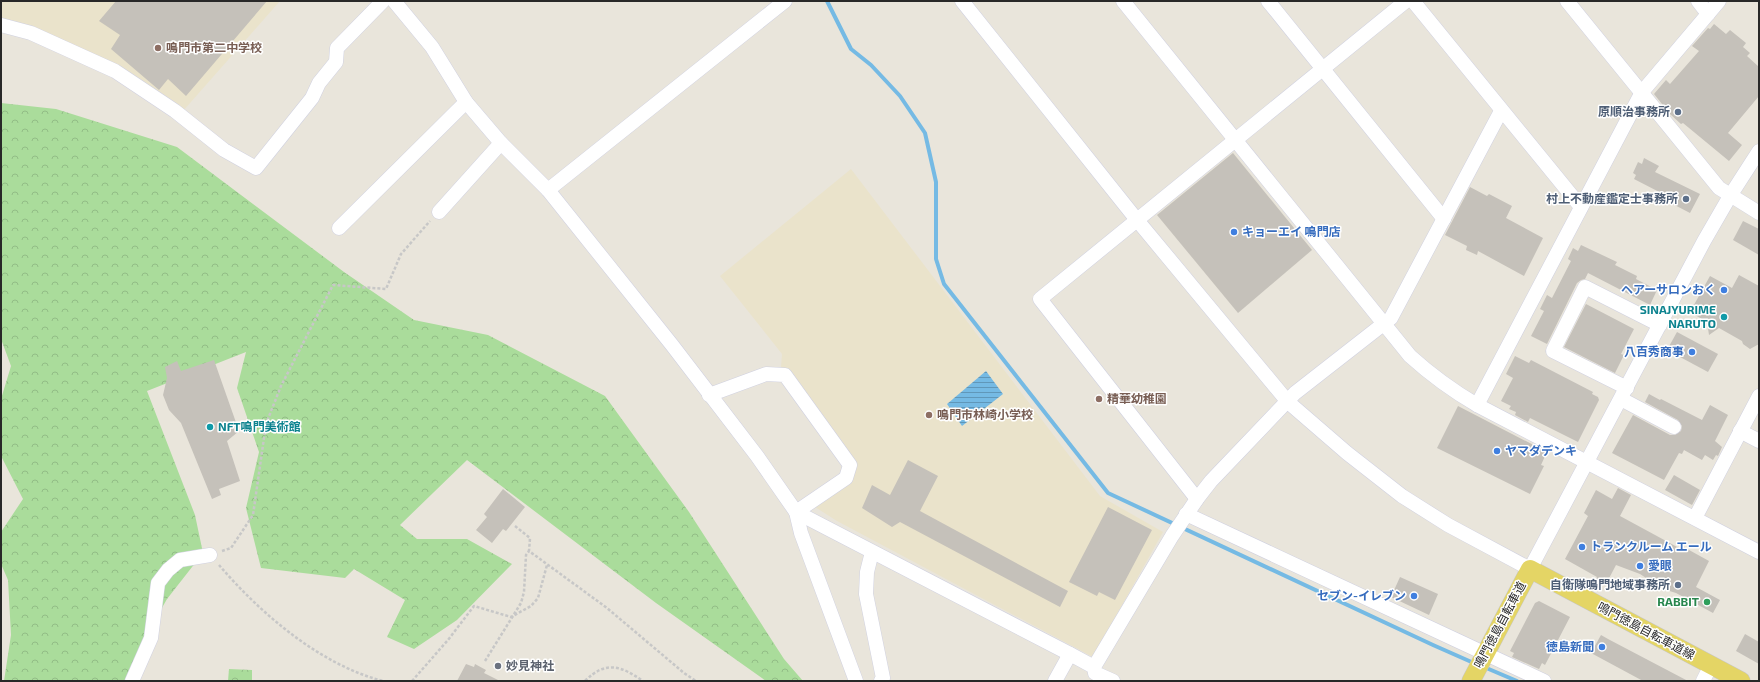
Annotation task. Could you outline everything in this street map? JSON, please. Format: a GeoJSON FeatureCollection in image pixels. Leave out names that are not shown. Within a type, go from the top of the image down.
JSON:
{"type":"FeatureCollection","features":[{"type":"Feature","properties":{"kind":"main road","name":"鳴門徳島自転車道線"},"geometry":{"type":"LineString","coordinates":[[1530,569],[1741,681]]}},
{"type":"Feature","properties":{"kind":"main road","name":"鳴門徳島自転車道"},"geometry":{"type":"LineString","coordinates":[[1479,666],[1530,569]]}},
{"type":"Feature","properties":{"kind":"street"},"geometry":{"type":"LineString","coordinates":[[1,25],[31,33],[115,71],[175,111],[224,150],[256,168],[312,98],[319,83],[336,62],[337,48],[383,1]]}},
{"type":"Feature","properties":{"kind":"street"},"geometry":{"type":"LineString","coordinates":[[394,1],[432,47],[466,102],[501,144],[548,190],[672,345],[708,395],[757,456],[796,512],[801,532],[856,681]]}},
{"type":"Feature","properties":{"kind":"street"},"geometry":{"type":"LineString","coordinates":[[548,190],[785,1]]}},
{"type":"Feature","properties":{"kind":"street"},"geometry":{"type":"LineString","coordinates":[[962,1],[1137,220],[1288,402],[1347,453],[1402,496],[1448,525],[1530,569],[1730,196],[1759,152]]}},
{"type":"Feature","properties":{"kind":"street"},"geometry":{"type":"LineString","coordinates":[[1123,1],[1410,356],[1426,370],[1442,383],[1477,405],[1759,552]]}},
{"type":"Feature","properties":{"kind":"street"},"geometry":{"type":"LineString","coordinates":[[1268,1],[1444,219]]}},
{"type":"Feature","properties":{"kind":"street"},"geometry":{"type":"LineString","coordinates":[[1197,499],[1040,299],[1406,1]]}},
{"type":"Feature","properties":{"kind":"street"},"geometry":{"type":"LineString","coordinates":[[1413,1],[1501,111],[1581,207]]}},
{"type":"Feature","properties":{"kind":"street"},"geometry":{"type":"LineString","coordinates":[[1568,1],[1720,188],[1759,214]]}},
{"type":"Feature","properties":{"kind":"street"},"geometry":{"type":"LineString","coordinates":[[1698,1],[1708,14]]}},
{"type":"Feature","properties":{"kind":"street"},"geometry":{"type":"LineString","coordinates":[[1477,405],[1642,92],[1719,1]]}},
{"type":"Feature","properties":{"kind":"street"},"geometry":{"type":"LineString","coordinates":[[339,228],[466,102]]}},
{"type":"Feature","properties":{"kind":"street"},"geometry":{"type":"LineString","coordinates":[[1094,667],[1172,536],[1211,480],[1288,402],[1295,393],[1391,318],[1501,111]]}},
{"type":"Feature","properties":{"kind":"street"},"geometry":{"type":"LineString","coordinates":[[439,212],[501,144]]}},
{"type":"Feature","properties":{"kind":"street"},"geometry":{"type":"LineString","coordinates":[[1660,325],[1585,287],[1553,351],[1624,394],[1674,427]]}},
{"type":"Feature","properties":{"kind":"street"},"geometry":{"type":"LineString","coordinates":[[708,395],[766,374],[785,376],[850,465],[846,478],[796,512]]}},
{"type":"Feature","properties":{"kind":"street"},"geometry":{"type":"LineString","coordinates":[[1696,518],[1759,396]]}},
{"type":"Feature","properties":{"kind":"street"},"geometry":{"type":"LineString","coordinates":[[1740,431],[1759,441]]}},
{"type":"Feature","properties":{"kind":"street"},"geometry":{"type":"LineString","coordinates":[[796,512],[1070,654],[1094,667],[1096,673],[1113,681]]}},
{"type":"Feature","properties":{"kind":"street"},"geometry":{"type":"LineString","coordinates":[[1185,516],[1479,666],[1544,681]]}},
{"type":"Feature","properties":{"kind":"street"},"geometry":{"type":"LineString","coordinates":[[872,552],[867,572],[866,594],[883,678],[881,681]]}},
{"type":"Feature","properties":{"kind":"street"},"geometry":{"type":"LineString","coordinates":[[132,681],[151,638],[158,583],[168,570],[180,560],[210,555]]}},
{"type":"Feature","properties":{"kind":"street"},"geometry":{"type":"LineString","coordinates":[[1056,681],[1070,654]]}},
{"type":"Feature","properties":{"kind":"street"},"geometry":{"type":"LineString","coordinates":[[1703,681],[1712,665]]}},
{"type":"Feature","properties":{"kind":"path"},"geometry":{"type":"LineString","coordinates":[[383,681],[353,670],[305,645],[262,610],[231,579],[210,555],[230,548],[253,516],[266,424],[281,386],[333,286],[386,289],[401,254],[439,212]]}},
{"type":"Feature","properties":{"kind":"path"},"geometry":{"type":"LineString","coordinates":[[485,661],[521,603],[526,555],[529,551],[530,538],[515,526]]}},
{"type":"Feature","properties":{"kind":"path"},"geometry":{"type":"LineString","coordinates":[[529,551],[607,608],[684,673],[696,681]]}},
{"type":"Feature","properties":{"kind":"path"},"geometry":{"type":"LineString","coordinates":[[412,681],[448,640],[474,606],[511,617],[531,606],[538,598],[547,565]]}},
{"type":"Feature","properties":{"kind":"path"},"geometry":{"type":"LineString","coordinates":[[585,681],[606,667],[618,668],[643,681]]}},
{"type":"Feature","properties":{"kind":"shaded area","name":"鳴門市第二中学校"},"geometry":{"type":"Polygon","coordinates":[[[1,1],[280,1],[183,111],[1,19],[1,1]]]}},
{"type":"Feature","properties":{"kind":"shaded area","name":"鳴門市林崎小学校"},"geometry":{"type":"Polygon","coordinates":[[[851,169],[1100,496],[1163,532],[1093,657],[837,521],[815,507],[851,479],[856,462],[781,367],[782,354],[720,276],[851,169]]]}},
{"type":"Feature","properties":{"kind":"green space"},"geometry":{"type":"Polygon","coordinates":[[[1,103],[56,109],[177,147],[344,272],[414,320],[488,335],[605,396],[689,512],[784,659],[803,681],[766,681],[656,603],[467,460],[400,525],[417,539],[467,539],[512,564],[457,620],[414,649],[387,637],[405,600],[354,569],[345,578],[261,568],[246,508],[259,452],[237,388],[246,352],[147,391],[195,515],[203,553],[167,599],[139,648],[126,681],[4,681],[11,635],[8,580],[1,564],[1,532],[23,499],[1,456],[1,399],[11,366],[1,339],[1,103]]]}},
{"type":"Feature","properties":{"kind":"green space"},"geometry":{"type":"Polygon","coordinates":[[[229,669],[252,670],[252,681],[228,681],[229,669]]]}},
{"type":"Feature","properties":{"kind":"water"},"geometry":{"type":"Polygon","coordinates":[[[986,371],[1003,394],[962,426],[947,404],[986,371]]]}},
{"type":"Feature","properties":{"kind":"building","name":"鳴門市第二中学校"},"geometry":{"type":"Polygon","coordinates":[[[116,1],[267,1],[186,96],[168,79],[159,90],[111,49],[120,35],[99,21],[116,1]]]}},
{"type":"Feature","properties":{"kind":"building"},"geometry":{"type":"Polygon","coordinates":[[[1714,24],[1726,34],[1730,30],[1746,43],[1743,47],[1750,53],[1747,56],[1759,67],[1759,96],[1728,133],[1742,145],[1729,161],[1683,123],[1681,124],[1670,114],[1654,94],[1666,80],[1670,84],[1699,51],[1692,46],[1708,28],[1710,29],[1714,24]]]}},
{"type":"Feature","properties":{"kind":"building","name":"キョーエイ 鳴門店"},"geometry":{"type":"Polygon","coordinates":[[[1233,153],[1312,250],[1238,313],[1157,215],[1233,153]]]}},
{"type":"Feature","properties":{"kind":"building"},"geometry":{"type":"Polygon","coordinates":[[[1644,158],[1659,166],[1655,172],[1700,194],[1690,213],[1665,200],[1667,196],[1634,179],[1636,175],[1633,173],[1638,162],[1642,164],[1644,158]]]}},
{"type":"Feature","properties":{"kind":"building"},"geometry":{"type":"Polygon","coordinates":[[[1470,187],[1487,196],[1489,194],[1512,206],[1506,218],[1543,238],[1524,276],[1478,251],[1477,255],[1466,250],[1467,246],[1445,235],[1470,187]]]}},
{"type":"Feature","properties":{"kind":"building"},"geometry":{"type":"Polygon","coordinates":[[[1743,221],[1759,229],[1759,255],[1733,240],[1743,221]]]}},
{"type":"Feature","properties":{"kind":"building"},"geometry":{"type":"Polygon","coordinates":[[[1581,245],[1617,262],[1615,265],[1637,276],[1636,279],[1657,290],[1650,305],[1588,273],[1585,279],[1577,283],[1547,344],[1531,336],[1544,311],[1540,309],[1547,295],[1552,298],[1571,261],[1568,259],[1573,248],[1578,251],[1581,245]]]}},
{"type":"Feature","properties":{"kind":"building"},"geometry":{"type":"Polygon","coordinates":[[[1739,275],[1759,286],[1759,344],[1750,349],[1743,344],[1742,341],[1719,328],[1709,335],[1707,322],[1690,312],[1710,276],[1732,288],[1739,275]]]}},
{"type":"Feature","properties":{"kind":"building"},"geometry":{"type":"Polygon","coordinates":[[[1586,304],[1634,329],[1621,354],[1624,355],[1615,373],[1564,347],[1586,304]]]}},
{"type":"Feature","properties":{"kind":"building"},"geometry":{"type":"Polygon","coordinates":[[[1677,332],[1718,354],[1708,372],[1667,350],[1677,332]]]}},
{"type":"Feature","properties":{"kind":"building"},"geometry":{"type":"Polygon","coordinates":[[[1515,356],[1529,363],[1531,360],[1593,392],[1592,394],[1598,397],[1599,400],[1578,442],[1530,418],[1528,422],[1515,415],[1516,412],[1509,409],[1511,406],[1501,401],[1513,378],[1506,374],[1515,356]]]}},
{"type":"Feature","properties":{"kind":"building","name":"NFT鳴門美術館"},"geometry":{"type":"Polygon","coordinates":[[[214,360],[239,431],[227,441],[240,481],[219,489],[221,495],[212,499],[181,423],[169,410],[163,395],[167,378],[165,367],[177,361],[181,371],[214,360]]]}},
{"type":"Feature","properties":{"kind":"building"},"geometry":{"type":"Polygon","coordinates":[[[1649,394],[1702,420],[1710,405],[1728,415],[1715,441],[1722,447],[1718,456],[1716,455],[1713,460],[1705,455],[1702,460],[1684,450],[1682,454],[1679,453],[1664,480],[1612,453],[1633,415],[1670,435],[1675,435],[1681,431],[1682,426],[1678,420],[1645,402],[1649,394]]]}},
{"type":"Feature","properties":{"kind":"building","name":"ヤマダデンキ"},"geometry":{"type":"Polygon","coordinates":[[[1458,406],[1547,452],[1541,465],[1544,466],[1530,494],[1437,448],[1458,406]]]}},
{"type":"Feature","properties":{"kind":"building"},"geometry":{"type":"Polygon","coordinates":[[[908,460],[938,476],[920,511],[1068,591],[1060,607],[900,522],[892,527],[862,508],[872,485],[890,495],[908,460]]]}},
{"type":"Feature","properties":{"kind":"building"},"geometry":{"type":"Polygon","coordinates":[[[1674,475],[1700,490],[1692,505],[1665,490],[1674,475]]]}},
{"type":"Feature","properties":{"kind":"building"},"geometry":{"type":"Polygon","coordinates":[[[1618,488],[1631,495],[1620,516],[1679,548],[1680,545],[1709,561],[1696,587],[1720,600],[1713,613],[1676,593],[1663,589],[1640,574],[1616,565],[1605,586],[1595,581],[1597,577],[1565,559],[1588,516],[1584,513],[1596,490],[1612,499],[1618,488]]]}},
{"type":"Feature","properties":{"kind":"building"},"geometry":{"type":"Polygon","coordinates":[[[503,489],[525,507],[506,531],[503,529],[492,543],[476,530],[487,517],[484,514],[503,489]]]}},
{"type":"Feature","properties":{"kind":"building"},"geometry":{"type":"Polygon","coordinates":[[[1108,507],[1152,530],[1115,600],[1099,592],[1097,596],[1069,582],[1108,507]]]}},
{"type":"Feature","properties":{"kind":"building"},"geometry":{"type":"Polygon","coordinates":[[[1400,577],[1438,594],[1429,615],[1391,597],[1400,577]]]}},
{"type":"Feature","properties":{"kind":"building"},"geometry":{"type":"Polygon","coordinates":[[[1539,601],[1570,617],[1545,665],[1542,663],[1539,669],[1512,657],[1514,653],[1510,651],[1535,603],[1539,601]]]}},
{"type":"Feature","properties":{"kind":"building"},"geometry":{"type":"Polygon","coordinates":[[[1745,634],[1759,642],[1759,664],[1736,651],[1745,634]]]}},
{"type":"Feature","properties":{"kind":"building"},"geometry":{"type":"Polygon","coordinates":[[[1601,635],[1688,681],[1643,681],[1591,653],[1601,635]]]}},
{"type":"Feature","properties":{"kind":"building"},"geometry":{"type":"Polygon","coordinates":[[[466,664],[474,667],[475,664],[486,670],[484,673],[500,681],[457,681],[466,664]]]}},
{"type":"Feature","properties":{"kind":"waterway"},"geometry":{"type":"LineString","coordinates":[[827,1],[851,49],[871,65],[900,96],[925,133],[936,182],[936,259],[944,284],[1108,493],[1476,664]]}},
{"type":"Feature","properties":{"kind":"waterway"},"geometry":{"type":"LineString","coordinates":[[1484,667],[1517,681]]}},
{"type":"Feature","properties":{"kind":"place","name":"鳴門市第二中学校"},"geometry":{"type":"Point","coordinates":[158,48]}},
{"type":"Feature","properties":{"kind":"place","name":"原順治事務所"},"geometry":{"type":"Point","coordinates":[1678,112]}},
{"type":"Feature","properties":{"kind":"place","name":"村上不動産鑑定士事務所"},"geometry":{"type":"Point","coordinates":[1686,199]}},
{"type":"Feature","properties":{"kind":"place","name":"キョーエイ 鳴門店"},"geometry":{"type":"Point","coordinates":[1234,232]}},
{"type":"Feature","properties":{"kind":"place","name":"ヘアーサロンおく"},"geometry":{"type":"Point","coordinates":[1724,290]}},
{"type":"Feature","properties":{"kind":"place","name":"SINAJYURIME NARUTO"},"geometry":{"type":"Point","coordinates":[1724,317]}},
{"type":"Feature","properties":{"kind":"place","name":"八百秀商事"},"geometry":{"type":"Point","coordinates":[1692,352]}},
{"type":"Feature","properties":{"kind":"place","name":"精華幼稚園"},"geometry":{"type":"Point","coordinates":[1099,399]}},
{"type":"Feature","properties":{"kind":"place","name":"鳴門市林崎小学校"},"geometry":{"type":"Point","coordinates":[929,415]}},
{"type":"Feature","properties":{"kind":"place","name":"NFT鳴門美術館"},"geometry":{"type":"Point","coordinates":[210,427]}},
{"type":"Feature","properties":{"kind":"place","name":"ヤマダデンキ"},"geometry":{"type":"Point","coordinates":[1497,451]}},
{"type":"Feature","properties":{"kind":"place","name":"トランクルーム エール"},"geometry":{"type":"Point","coordinates":[1582,547]}},
{"type":"Feature","properties":{"kind":"place","name":"愛眼"},"geometry":{"type":"Point","coordinates":[1640,566]}},
{"type":"Feature","properties":{"kind":"place","name":"自衛隊鳴門地域事務所"},"geometry":{"type":"Point","coordinates":[1678,585]}},
{"type":"Feature","properties":{"kind":"place","name":"セブン-イレブン"},"geometry":{"type":"Point","coordinates":[1414,596]}},
{"type":"Feature","properties":{"kind":"place","name":"RABBIT"},"geometry":{"type":"Point","coordinates":[1707,602]}},
{"type":"Feature","properties":{"kind":"place","name":"徳島新聞"},"geometry":{"type":"Point","coordinates":[1602,647]}},
{"type":"Feature","properties":{"kind":"place","name":"妙見神社"},"geometry":{"type":"Point","coordinates":[498,666]}}]}
